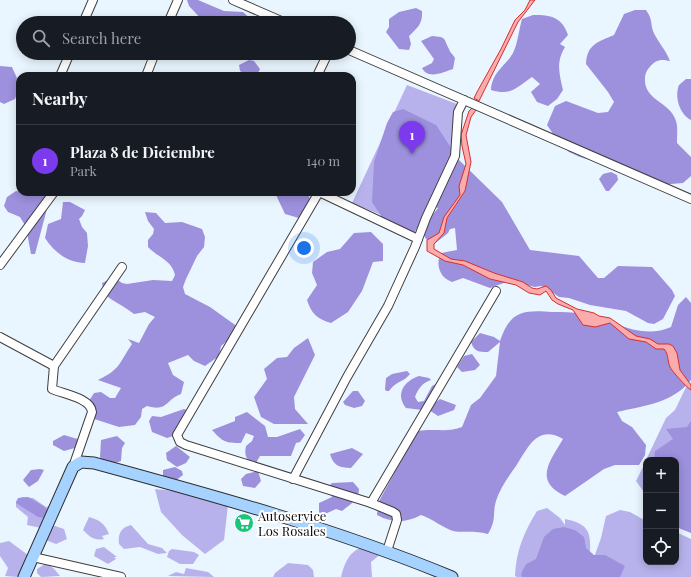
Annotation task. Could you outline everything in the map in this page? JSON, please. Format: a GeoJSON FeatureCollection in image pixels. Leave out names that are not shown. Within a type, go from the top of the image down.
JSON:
{"type":"FeatureCollection","features":[{"type":"Feature","properties":{"kind":"main road"},"geometry":{"type":"LineString","coordinates":[[24,577],[74,467],[81,462],[94,463],[223,498],[388,551],[449,577]]}},
{"type":"Feature","properties":{"kind":"street"},"geometry":{"type":"LineString","coordinates":[[86,16],[93,0]]}},
{"type":"Feature","properties":{"kind":"street"},"geometry":{"type":"LineString","coordinates":[[171,16],[178,0]]}},
{"type":"Feature","properties":{"kind":"street"},"geometry":{"type":"LineString","coordinates":[[233,0],[270,16]]}},
{"type":"Feature","properties":{"kind":"street"},"geometry":{"type":"LineString","coordinates":[[356,53],[691,199]]}},
{"type":"Feature","properties":{"kind":"street"},"geometry":{"type":"LineString","coordinates":[[62,72],[67,60]]}},
{"type":"Feature","properties":{"kind":"street"},"geometry":{"type":"LineString","coordinates":[[148,72],[152,60]]}},
{"type":"Feature","properties":{"kind":"street"},"geometry":{"type":"LineString","coordinates":[[319,72],[325,60]]}},
{"type":"Feature","properties":{"kind":"street"},"geometry":{"type":"LineString","coordinates":[[293,479],[347,377],[388,306],[455,156],[458,112],[464,100]]}},
{"type":"Feature","properties":{"kind":"street"},"geometry":{"type":"LineString","coordinates":[[0,264],[51,196]]}},
{"type":"Feature","properties":{"kind":"street"},"geometry":{"type":"LineString","coordinates":[[317,196],[178,430],[178,439],[186,445],[371,503],[393,512],[397,517],[388,551]]}},
{"type":"Feature","properties":{"kind":"street"},"geometry":{"type":"LineString","coordinates":[[327,196],[418,239]]}},
{"type":"Feature","properties":{"kind":"street"},"geometry":{"type":"LineString","coordinates":[[74,467],[92,408],[86,402],[52,389],[54,366],[122,267]]}},
{"type":"Feature","properties":{"kind":"street"},"geometry":{"type":"LineString","coordinates":[[371,503],[496,291]]}},
{"type":"Feature","properties":{"kind":"street"},"geometry":{"type":"LineString","coordinates":[[0,337],[54,366]]}},
{"type":"Feature","properties":{"kind":"street"},"geometry":{"type":"LineString","coordinates":[[33,557],[121,577]]}},
{"type":"Feature","properties":{"kind":"shaded area"},"geometry":{"type":"Polygon","coordinates":[[[187,0],[198,0],[224,11],[243,12],[247,16],[198,16],[189,6],[187,0]]]}},
{"type":"Feature","properties":{"kind":"shaded area"},"geometry":{"type":"Polygon","coordinates":[[[530,0],[535,0],[518,22],[479,101],[474,98],[477,92],[515,20],[525,10],[530,0]]]}},
{"type":"Feature","properties":{"kind":"shaded area"},"geometry":{"type":"Polygon","coordinates":[[[416,8],[422,11],[422,19],[417,28],[409,36],[411,44],[409,50],[399,49],[386,32],[389,27],[389,19],[399,12],[416,8]]]}},
{"type":"Feature","properties":{"kind":"shaded area"},"geometry":{"type":"Polygon","coordinates":[[[635,10],[646,10],[655,35],[670,61],[659,60],[655,62],[647,70],[645,77],[648,91],[673,114],[677,126],[677,143],[691,157],[691,176],[683,183],[659,185],[627,171],[580,157],[569,152],[560,144],[547,125],[555,106],[566,101],[598,113],[608,112],[614,102],[586,64],[587,57],[594,45],[614,35],[624,14],[635,10]]]}},
{"type":"Feature","properties":{"kind":"shaded area"},"geometry":{"type":"Polygon","coordinates":[[[533,15],[555,18],[563,24],[568,35],[560,44],[565,47],[559,63],[563,90],[557,99],[548,106],[537,102],[531,92],[540,84],[532,77],[513,90],[498,92],[491,90],[496,74],[513,53],[522,19],[533,15]]]}},
{"type":"Feature","properties":{"kind":"shaded area"},"geometry":{"type":"Polygon","coordinates":[[[432,36],[440,37],[445,40],[450,52],[455,58],[453,69],[436,74],[428,74],[422,68],[432,63],[434,59],[421,41],[432,36]]]}},
{"type":"Feature","properties":{"kind":"shaded area"},"geometry":{"type":"Polygon","coordinates":[[[249,60],[254,61],[260,69],[258,72],[242,72],[240,71],[239,65],[249,60]]]}},
{"type":"Feature","properties":{"kind":"shaded area"},"geometry":{"type":"Polygon","coordinates":[[[0,66],[12,67],[16,76],[16,96],[15,99],[4,104],[0,102],[0,66]]]}},
{"type":"Feature","properties":{"kind":"shaded area"},"geometry":{"type":"Polygon","coordinates":[[[686,79],[691,79],[691,120],[687,118],[681,110],[677,95],[679,85],[686,79]]]}},
{"type":"Feature","properties":{"kind":"shaded area"},"geometry":{"type":"Polygon","coordinates":[[[407,85],[457,104],[454,116],[454,139],[446,166],[411,227],[352,203],[407,85]]]}},
{"type":"Feature","properties":{"kind":"shaded area"},"geometry":{"type":"Polygon","coordinates":[[[472,108],[476,110],[471,117],[466,135],[471,162],[465,191],[447,218],[444,233],[434,244],[434,249],[451,259],[465,261],[494,273],[523,282],[532,288],[537,289],[546,286],[551,290],[556,298],[577,309],[610,318],[636,336],[650,339],[658,344],[669,344],[673,346],[677,353],[680,370],[691,385],[691,390],[671,369],[667,353],[664,349],[656,349],[646,342],[629,339],[610,323],[595,327],[583,325],[573,310],[552,300],[546,291],[540,295],[529,293],[516,285],[490,279],[463,265],[445,261],[427,251],[427,240],[439,233],[444,217],[460,195],[459,186],[466,164],[461,135],[469,111],[472,108]]]}},
{"type":"Feature","properties":{"kind":"shaded area"},"geometry":{"type":"Polygon","coordinates":[[[403,109],[436,125],[459,160],[502,202],[530,250],[579,256],[598,278],[604,278],[618,266],[652,267],[672,290],[675,296],[663,319],[654,324],[648,323],[626,311],[590,305],[569,298],[559,297],[541,286],[535,287],[509,281],[490,288],[463,278],[452,282],[444,277],[438,262],[441,253],[457,250],[455,228],[450,229],[448,233],[433,245],[427,240],[423,231],[427,222],[438,208],[432,206],[422,219],[411,239],[385,222],[372,202],[374,162],[387,123],[393,112],[403,109]]]}},
{"type":"Feature","properties":{"kind":"shaded area"},"geometry":{"type":"Polygon","coordinates":[[[611,172],[617,175],[618,180],[609,191],[606,191],[599,179],[603,174],[611,172]]]}},
{"type":"Feature","properties":{"kind":"shaded area"},"geometry":{"type":"Polygon","coordinates":[[[16,191],[16,196],[53,196],[48,205],[35,254],[31,254],[26,227],[20,217],[8,212],[4,206],[7,197],[16,191]]]}},
{"type":"Feature","properties":{"kind":"shaded area"},"geometry":{"type":"Polygon","coordinates":[[[276,196],[309,196],[311,205],[299,218],[285,214],[276,196]]]}},
{"type":"Feature","properties":{"kind":"shaded area"},"geometry":{"type":"Polygon","coordinates":[[[63,202],[70,202],[85,210],[79,219],[82,227],[87,233],[88,246],[85,263],[73,261],[62,256],[45,238],[48,224],[61,219],[63,202]]]}},
{"type":"Feature","properties":{"kind":"shaded area"},"geometry":{"type":"Polygon","coordinates":[[[145,212],[156,213],[165,223],[182,222],[202,229],[205,237],[204,247],[197,256],[186,279],[183,287],[185,294],[210,307],[238,327],[233,336],[221,346],[219,356],[205,366],[194,361],[188,355],[168,363],[173,375],[184,382],[181,394],[159,408],[147,406],[142,409],[141,417],[135,425],[119,427],[88,417],[89,401],[94,393],[101,392],[110,398],[115,398],[121,388],[98,380],[106,376],[119,365],[132,344],[128,339],[139,343],[149,324],[155,317],[145,312],[134,314],[126,309],[104,294],[102,283],[114,277],[122,283],[127,284],[153,280],[172,281],[175,275],[168,262],[148,247],[148,240],[153,234],[154,229],[148,221],[145,212]]]}},
{"type":"Feature","properties":{"kind":"shaded area"},"geometry":{"type":"Polygon","coordinates":[[[371,232],[383,244],[383,261],[373,262],[362,291],[348,312],[331,323],[322,320],[310,309],[307,300],[317,285],[312,273],[313,262],[327,252],[340,249],[354,233],[371,232]]]}},
{"type":"Feature","properties":{"kind":"shaded area"},"geometry":{"type":"Polygon","coordinates":[[[686,297],[691,303],[691,380],[684,388],[667,399],[617,412],[622,421],[632,427],[646,445],[645,455],[639,465],[615,465],[604,469],[565,496],[549,484],[547,477],[549,463],[563,439],[554,435],[546,434],[534,440],[529,446],[502,487],[496,501],[493,521],[488,534],[453,531],[421,515],[410,520],[394,521],[377,515],[378,503],[402,459],[405,448],[418,431],[451,430],[462,427],[471,405],[480,398],[496,376],[500,342],[488,352],[477,351],[471,342],[480,333],[494,337],[500,341],[504,331],[513,318],[519,314],[533,311],[579,313],[626,328],[649,332],[660,331],[671,327],[678,305],[686,297]]]}},
{"type":"Feature","properties":{"kind":"shaded area"},"geometry":{"type":"Polygon","coordinates":[[[308,338],[315,355],[294,397],[295,409],[308,424],[274,424],[261,417],[254,397],[267,379],[264,369],[277,358],[287,357],[294,348],[308,338]]]}},
{"type":"Feature","properties":{"kind":"shaded area"},"geometry":{"type":"Polygon","coordinates":[[[472,354],[480,365],[475,370],[462,372],[457,367],[464,356],[472,354]]]}},
{"type":"Feature","properties":{"kind":"shaded area"},"geometry":{"type":"Polygon","coordinates":[[[407,371],[410,374],[408,377],[394,385],[389,391],[386,391],[386,378],[392,374],[407,371]]]}},
{"type":"Feature","properties":{"kind":"shaded area"},"geometry":{"type":"Polygon","coordinates":[[[419,376],[429,378],[431,380],[423,385],[418,391],[415,397],[418,402],[424,401],[432,386],[436,384],[436,392],[422,410],[406,408],[401,398],[401,393],[409,381],[419,376]]]}},
{"type":"Feature","properties":{"kind":"shaded area"},"geometry":{"type":"Polygon","coordinates":[[[691,383],[691,526],[679,473],[679,457],[647,457],[666,418],[675,410],[687,385],[691,383]]]}},
{"type":"Feature","properties":{"kind":"shaded area"},"geometry":{"type":"Polygon","coordinates":[[[353,391],[358,391],[365,401],[362,406],[354,408],[345,405],[343,402],[353,391]]]}},
{"type":"Feature","properties":{"kind":"shaded area"},"geometry":{"type":"Polygon","coordinates":[[[440,399],[456,405],[454,410],[438,416],[429,410],[432,405],[440,399]]]}},
{"type":"Feature","properties":{"kind":"shaded area"},"geometry":{"type":"Polygon","coordinates":[[[184,409],[190,411],[179,434],[167,438],[152,432],[149,421],[152,416],[161,417],[184,409]]]}},
{"type":"Feature","properties":{"kind":"shaded area"},"geometry":{"type":"Polygon","coordinates":[[[247,412],[265,426],[268,437],[277,437],[300,429],[305,435],[300,442],[296,443],[291,456],[260,456],[256,463],[250,461],[246,458],[245,449],[246,446],[252,441],[254,436],[246,433],[241,443],[231,443],[219,437],[212,430],[235,421],[235,417],[247,412]]]}},
{"type":"Feature","properties":{"kind":"shaded area"},"geometry":{"type":"Polygon","coordinates":[[[691,421],[691,533],[679,528],[679,457],[654,457],[655,451],[673,439],[666,429],[687,427],[691,421]]]}},
{"type":"Feature","properties":{"kind":"shaded area"},"geometry":{"type":"Polygon","coordinates":[[[64,435],[81,440],[82,446],[64,451],[53,445],[53,441],[64,435]]]}},
{"type":"Feature","properties":{"kind":"shaded area"},"geometry":{"type":"Polygon","coordinates":[[[117,436],[125,443],[122,448],[121,461],[107,466],[100,457],[101,440],[117,436]]]}},
{"type":"Feature","properties":{"kind":"shaded area"},"geometry":{"type":"Polygon","coordinates":[[[176,446],[190,457],[186,463],[177,467],[167,460],[166,453],[176,446]]]}},
{"type":"Feature","properties":{"kind":"shaded area"},"geometry":{"type":"Polygon","coordinates":[[[352,448],[363,454],[351,468],[337,465],[333,461],[330,454],[352,448]]]}},
{"type":"Feature","properties":{"kind":"shaded area"},"geometry":{"type":"Polygon","coordinates":[[[175,467],[182,471],[183,475],[175,481],[163,478],[163,470],[175,467]]]}},
{"type":"Feature","properties":{"kind":"shaded area"},"geometry":{"type":"Polygon","coordinates":[[[643,467],[643,491],[636,481],[643,467]]]}},
{"type":"Feature","properties":{"kind":"shaded area"},"geometry":{"type":"Polygon","coordinates":[[[31,470],[44,470],[38,481],[29,487],[23,480],[31,470]]]}},
{"type":"Feature","properties":{"kind":"shaded area"},"geometry":{"type":"Polygon","coordinates":[[[258,471],[261,481],[255,488],[243,486],[241,479],[246,474],[258,471]]]}},
{"type":"Feature","properties":{"kind":"shaded area"},"geometry":{"type":"Polygon","coordinates":[[[353,482],[359,489],[359,493],[354,502],[342,511],[336,509],[325,514],[319,513],[319,503],[332,497],[329,486],[332,483],[353,482]]]}},
{"type":"Feature","properties":{"kind":"shaded area"},"geometry":{"type":"Polygon","coordinates":[[[155,489],[195,493],[228,505],[224,540],[205,554],[182,535],[161,512],[155,489]]]}},
{"type":"Feature","properties":{"kind":"shaded area"},"geometry":{"type":"Polygon","coordinates":[[[22,497],[33,498],[46,507],[49,506],[41,528],[27,525],[28,517],[16,507],[16,501],[22,497]]]}},
{"type":"Feature","properties":{"kind":"shaded area"},"geometry":{"type":"Polygon","coordinates":[[[28,497],[45,507],[50,514],[44,518],[38,517],[16,503],[18,498],[28,497]]]}},
{"type":"Feature","properties":{"kind":"shaded area"},"geometry":{"type":"Polygon","coordinates":[[[547,508],[560,518],[565,525],[565,519],[573,521],[584,527],[589,536],[590,556],[552,577],[517,577],[515,576],[517,558],[528,526],[537,511],[547,508]]]}},
{"type":"Feature","properties":{"kind":"shaded area"},"geometry":{"type":"Polygon","coordinates":[[[620,510],[630,512],[643,519],[643,565],[679,565],[679,533],[691,539],[691,577],[587,577],[601,538],[606,516],[620,510]]]}},
{"type":"Feature","properties":{"kind":"shaded area"},"geometry":{"type":"Polygon","coordinates":[[[89,517],[104,525],[109,534],[102,536],[104,539],[92,538],[83,530],[89,517]]]}},
{"type":"Feature","properties":{"kind":"shaded area"},"geometry":{"type":"Polygon","coordinates":[[[52,525],[64,529],[67,539],[56,544],[43,539],[52,525]]]}},
{"type":"Feature","properties":{"kind":"shaded area"},"geometry":{"type":"Polygon","coordinates":[[[131,525],[148,544],[162,548],[167,553],[158,554],[140,547],[124,549],[119,544],[119,534],[124,528],[131,525]]]}},
{"type":"Feature","properties":{"kind":"shaded area"},"geometry":{"type":"Polygon","coordinates":[[[564,527],[575,530],[584,537],[586,548],[594,555],[605,555],[625,566],[620,577],[522,577],[521,574],[526,564],[536,559],[544,537],[553,529],[564,527]]]}},
{"type":"Feature","properties":{"kind":"shaded area"},"geometry":{"type":"Polygon","coordinates":[[[9,541],[28,555],[23,570],[18,577],[5,576],[8,568],[0,556],[0,543],[9,541]]]}},
{"type":"Feature","properties":{"kind":"shaded area"},"geometry":{"type":"Polygon","coordinates":[[[365,546],[382,553],[371,562],[372,577],[341,577],[344,567],[351,554],[365,546]]]}},
{"type":"Feature","properties":{"kind":"shaded area"},"geometry":{"type":"Polygon","coordinates":[[[104,547],[117,557],[114,557],[116,559],[108,564],[94,556],[96,549],[104,547]]]}},
{"type":"Feature","properties":{"kind":"shaded area"},"geometry":{"type":"Polygon","coordinates":[[[172,549],[194,552],[199,555],[193,564],[180,564],[167,557],[169,551],[172,549]]]}},
{"type":"Feature","properties":{"kind":"shaded area"},"geometry":{"type":"Polygon","coordinates":[[[288,563],[308,565],[313,570],[314,577],[273,577],[275,573],[288,563]]]}},
{"type":"Feature","properties":{"kind":"shaded area"},"geometry":{"type":"Polygon","coordinates":[[[45,564],[52,567],[60,576],[41,577],[37,573],[37,569],[45,564]]]}},
{"type":"Feature","properties":{"kind":"shaded area"},"geometry":{"type":"Polygon","coordinates":[[[186,568],[208,572],[214,577],[168,576],[176,572],[184,574],[186,568]]]}},
{"type":"Feature","properties":{"kind":"place","name":"Plaza 8 de Diciembre"},"geometry":{"type":"Point","coordinates":[412,154]}},
{"type":"Feature","properties":{"kind":"place","name":"Autoservice Los Rosales"},"geometry":{"type":"Point","coordinates":[244,523]}}]}
